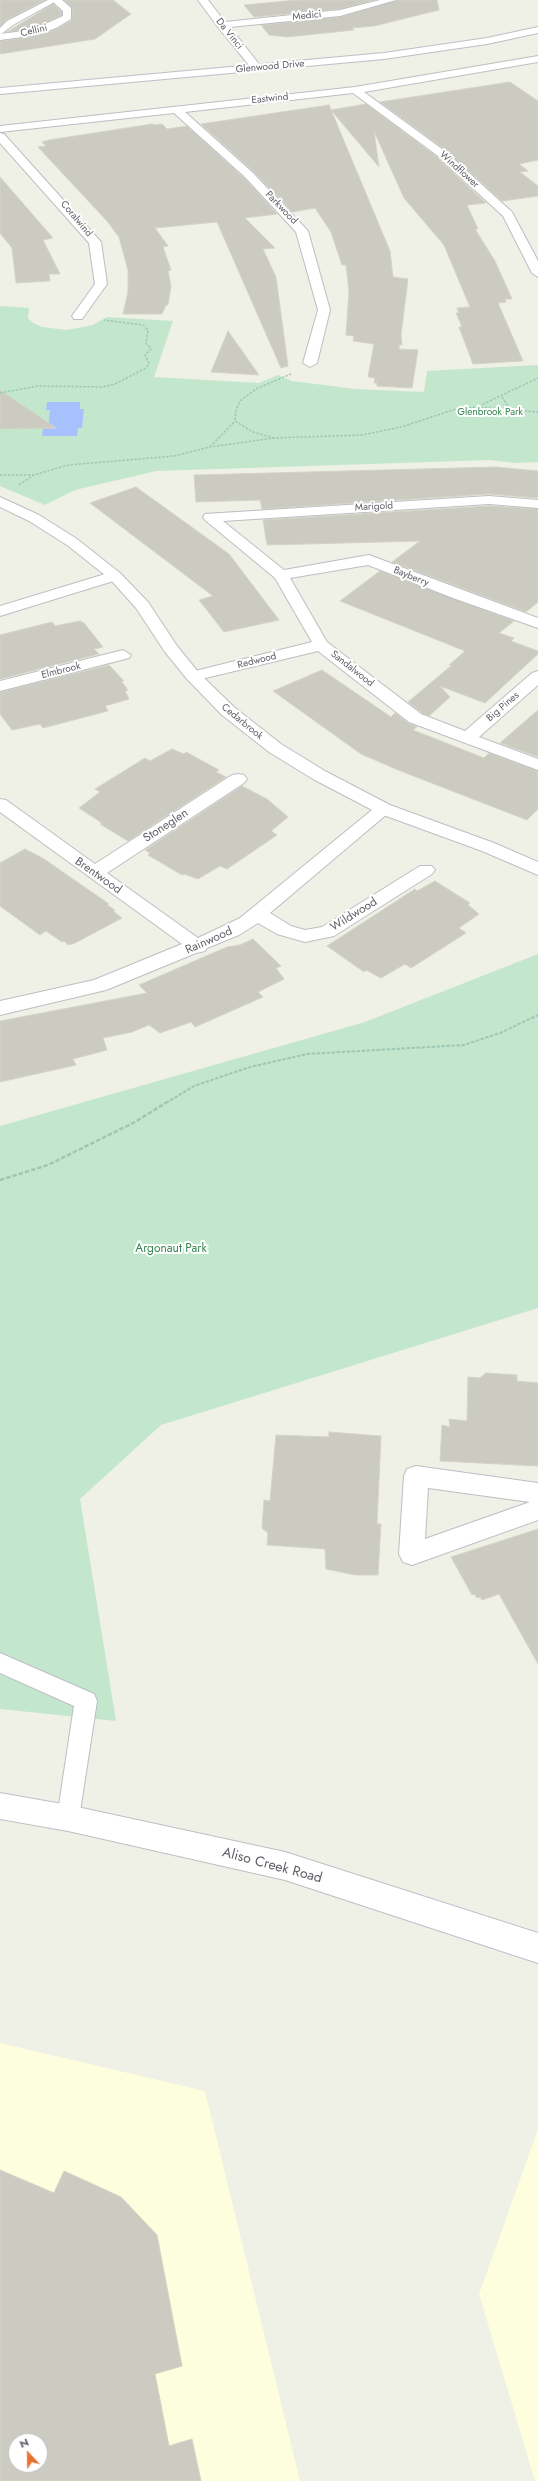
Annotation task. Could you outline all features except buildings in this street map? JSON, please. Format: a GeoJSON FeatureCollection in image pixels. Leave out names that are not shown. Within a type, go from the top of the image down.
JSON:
{"type":"FeatureCollection","features":[{"type":"Feature","properties":{"kind":"street","name":"Cellini"},"geometry":{"type":"LineString","coordinates":[[0,37],[34,33],[53,26],[68,16],[68,10],[55,0]]}},
{"type":"Feature","properties":{"kind":"street","name":"Da Vinci"},"geometry":{"type":"LineString","coordinates":[[203,0],[221,25],[257,68]]}},
{"type":"Feature","properties":{"kind":"street","name":"Medici"},"geometry":{"type":"LineString","coordinates":[[221,25],[340,13],[392,0]]}},
{"type":"Feature","properties":{"kind":"street","name":"Glenwood Drive"},"geometry":{"type":"LineString","coordinates":[[0,91],[384,56],[487,41],[538,30]]}},
{"type":"Feature","properties":{"kind":"street","name":"Eastwind"},"geometry":{"type":"LineString","coordinates":[[0,128],[355,90],[516,64],[538,59]]}},
{"type":"Feature","properties":{"kind":"street"},"geometry":{"type":"LineString","coordinates":[[516,64],[527,71]]}},
{"type":"Feature","properties":{"kind":"street","name":"Windflower"},"geometry":{"type":"LineString","coordinates":[[355,90],[442,154],[508,214],[538,273]]}},
{"type":"Feature","properties":{"kind":"street","name":"Parkwood"},"geometry":{"type":"LineString","coordinates":[[176,109],[249,176],[302,231],[324,310],[310,363]]}},
{"type":"Feature","properties":{"kind":"street","name":"Coralwind"},"geometry":{"type":"LineString","coordinates":[[0,136],[95,242],[101,284],[78,316]]}},
{"type":"Feature","properties":{"kind":"street","name":"Marigold"},"geometry":{"type":"LineString","coordinates":[[210,517],[489,500],[538,504]]}},
{"type":"Feature","properties":{"kind":"street","name":"Cedarbrook"},"geometry":{"type":"LineString","coordinates":[[6,504],[72,542],[115,576],[142,604],[171,649],[193,676],[228,712],[275,748],[319,775],[384,809],[488,847],[538,869]]}},
{"type":"Feature","properties":{"kind":"street","name":"Sandalwood"},"geometry":{"type":"LineString","coordinates":[[210,517],[281,575],[321,645],[415,718],[469,737],[538,765]]}},
{"type":"Feature","properties":{"kind":"street","name":"Bayberry"},"geometry":{"type":"LineString","coordinates":[[281,575],[369,560],[458,595],[538,623]]}},
{"type":"Feature","properties":{"kind":"street"},"geometry":{"type":"LineString","coordinates":[[0,611],[115,576]]}},
{"type":"Feature","properties":{"kind":"street","name":"Redwood"},"geometry":{"type":"LineString","coordinates":[[193,676],[321,645]]}},
{"type":"Feature","properties":{"kind":"street","name":"Elmbrook"},"geometry":{"type":"LineString","coordinates":[[0,686],[123,655]]}},
{"type":"Feature","properties":{"kind":"street","name":"Big Pines"},"geometry":{"type":"LineString","coordinates":[[469,737],[538,676]]}},
{"type":"Feature","properties":{"kind":"street","name":"Stoneglen"},"geometry":{"type":"LineString","coordinates":[[94,873],[238,779]]}},
{"type":"Feature","properties":{"kind":"street","name":"Brentwood"},"geometry":{"type":"LineString","coordinates":[[0,804],[198,947]]}},
{"type":"Feature","properties":{"kind":"street","name":"Rainwood"},"geometry":{"type":"LineString","coordinates":[[0,1008],[99,985],[198,947],[232,931],[384,809]]}},
{"type":"Feature","properties":{"kind":"street","name":"Wildwood"},"geometry":{"type":"LineString","coordinates":[[256,913],[284,930],[305,936],[327,932],[426,870]]}},
{"type":"Feature","properties":{"kind":"street"},"geometry":{"type":"LineString","coordinates":[[538,1493],[416,1476],[412,1554],[538,1510]]}},
{"type":"Feature","properties":{"kind":"street","name":"Aliso Creek Road"},"geometry":{"type":"LineString","coordinates":[[0,1806],[68,1818],[285,1866],[538,1948]]}},
{"type":"Feature","properties":{"kind":"lane"},"geometry":{"type":"LineString","coordinates":[[0,33],[10,23],[55,0]]}},
{"type":"Feature","properties":{"kind":"lane"},"geometry":{"type":"LineString","coordinates":[[0,1663],[86,1701],[68,1818]]}},
{"type":"Feature","properties":{"kind":"path"},"geometry":{"type":"LineString","coordinates":[[0,394],[38,386],[103,387],[115,384],[124,378],[146,368],[149,363],[145,355],[151,349],[146,343],[148,330],[143,325],[78,316]]}},
{"type":"Feature","properties":{"kind":"path"},"geometry":{"type":"LineString","coordinates":[[210,447],[235,421],[240,401],[256,389],[288,376],[310,363]]}},
{"type":"Feature","properties":{"kind":"path"},"geometry":{"type":"LineString","coordinates":[[478,407],[502,397],[538,378]]}},
{"type":"Feature","properties":{"kind":"path"},"geometry":{"type":"LineString","coordinates":[[502,397],[510,408]]}},
{"type":"Feature","properties":{"kind":"path"},"geometry":{"type":"LineString","coordinates":[[0,475],[34,475],[68,465],[174,456],[210,447],[274,438],[362,435],[401,427],[456,409],[478,407],[510,408],[538,412]]}},
{"type":"Feature","properties":{"kind":"path"},"geometry":{"type":"LineString","coordinates":[[235,421],[254,432],[274,438]]}},
{"type":"Feature","properties":{"kind":"path"},"geometry":{"type":"LineString","coordinates":[[6,504],[18,486],[34,475]]}},
{"type":"Feature","properties":{"kind":"path"},"geometry":{"type":"LineString","coordinates":[[0,1180],[48,1165],[135,1122],[194,1086],[250,1067],[307,1054],[464,1045],[500,1033],[538,1015]]}},
{"type":"Feature","properties":{"kind":"shaded area"},"geometry":{"type":"Polygon","coordinates":[[[0,2043],[205,2091],[300,2481],[0,2481],[0,2043]]]}},
{"type":"Feature","properties":{"kind":"shaded area"},"geometry":{"type":"Polygon","coordinates":[[[538,2129],[538,2481],[535,2481],[479,2294],[538,2129]]]}},
{"type":"Feature","properties":{"kind":"green space","name":"Glenbrook Park"},"geometry":{"type":"Polygon","coordinates":[[[0,306],[29,308],[28,318],[33,323],[42,327],[67,330],[93,325],[107,317],[173,321],[154,377],[259,383],[278,375],[292,381],[355,389],[424,392],[427,371],[538,365],[538,462],[515,463],[490,460],[156,471],[75,490],[45,505],[0,486],[0,306]]]}},
{"type":"Feature","properties":{"kind":"green space","name":"Argonaut Park"},"geometry":{"type":"Polygon","coordinates":[[[538,954],[538,1308],[161,1425],[80,1499],[116,1721],[0,1709],[0,1126],[365,1022],[538,954]]]}},
{"type":"Feature","properties":{"kind":"water"},"geometry":{"type":"Polygon","coordinates":[[[47,402],[80,402],[80,409],[84,409],[82,428],[78,428],[77,436],[42,436],[43,428],[48,428],[50,410],[46,410],[47,402]]]}}]}
